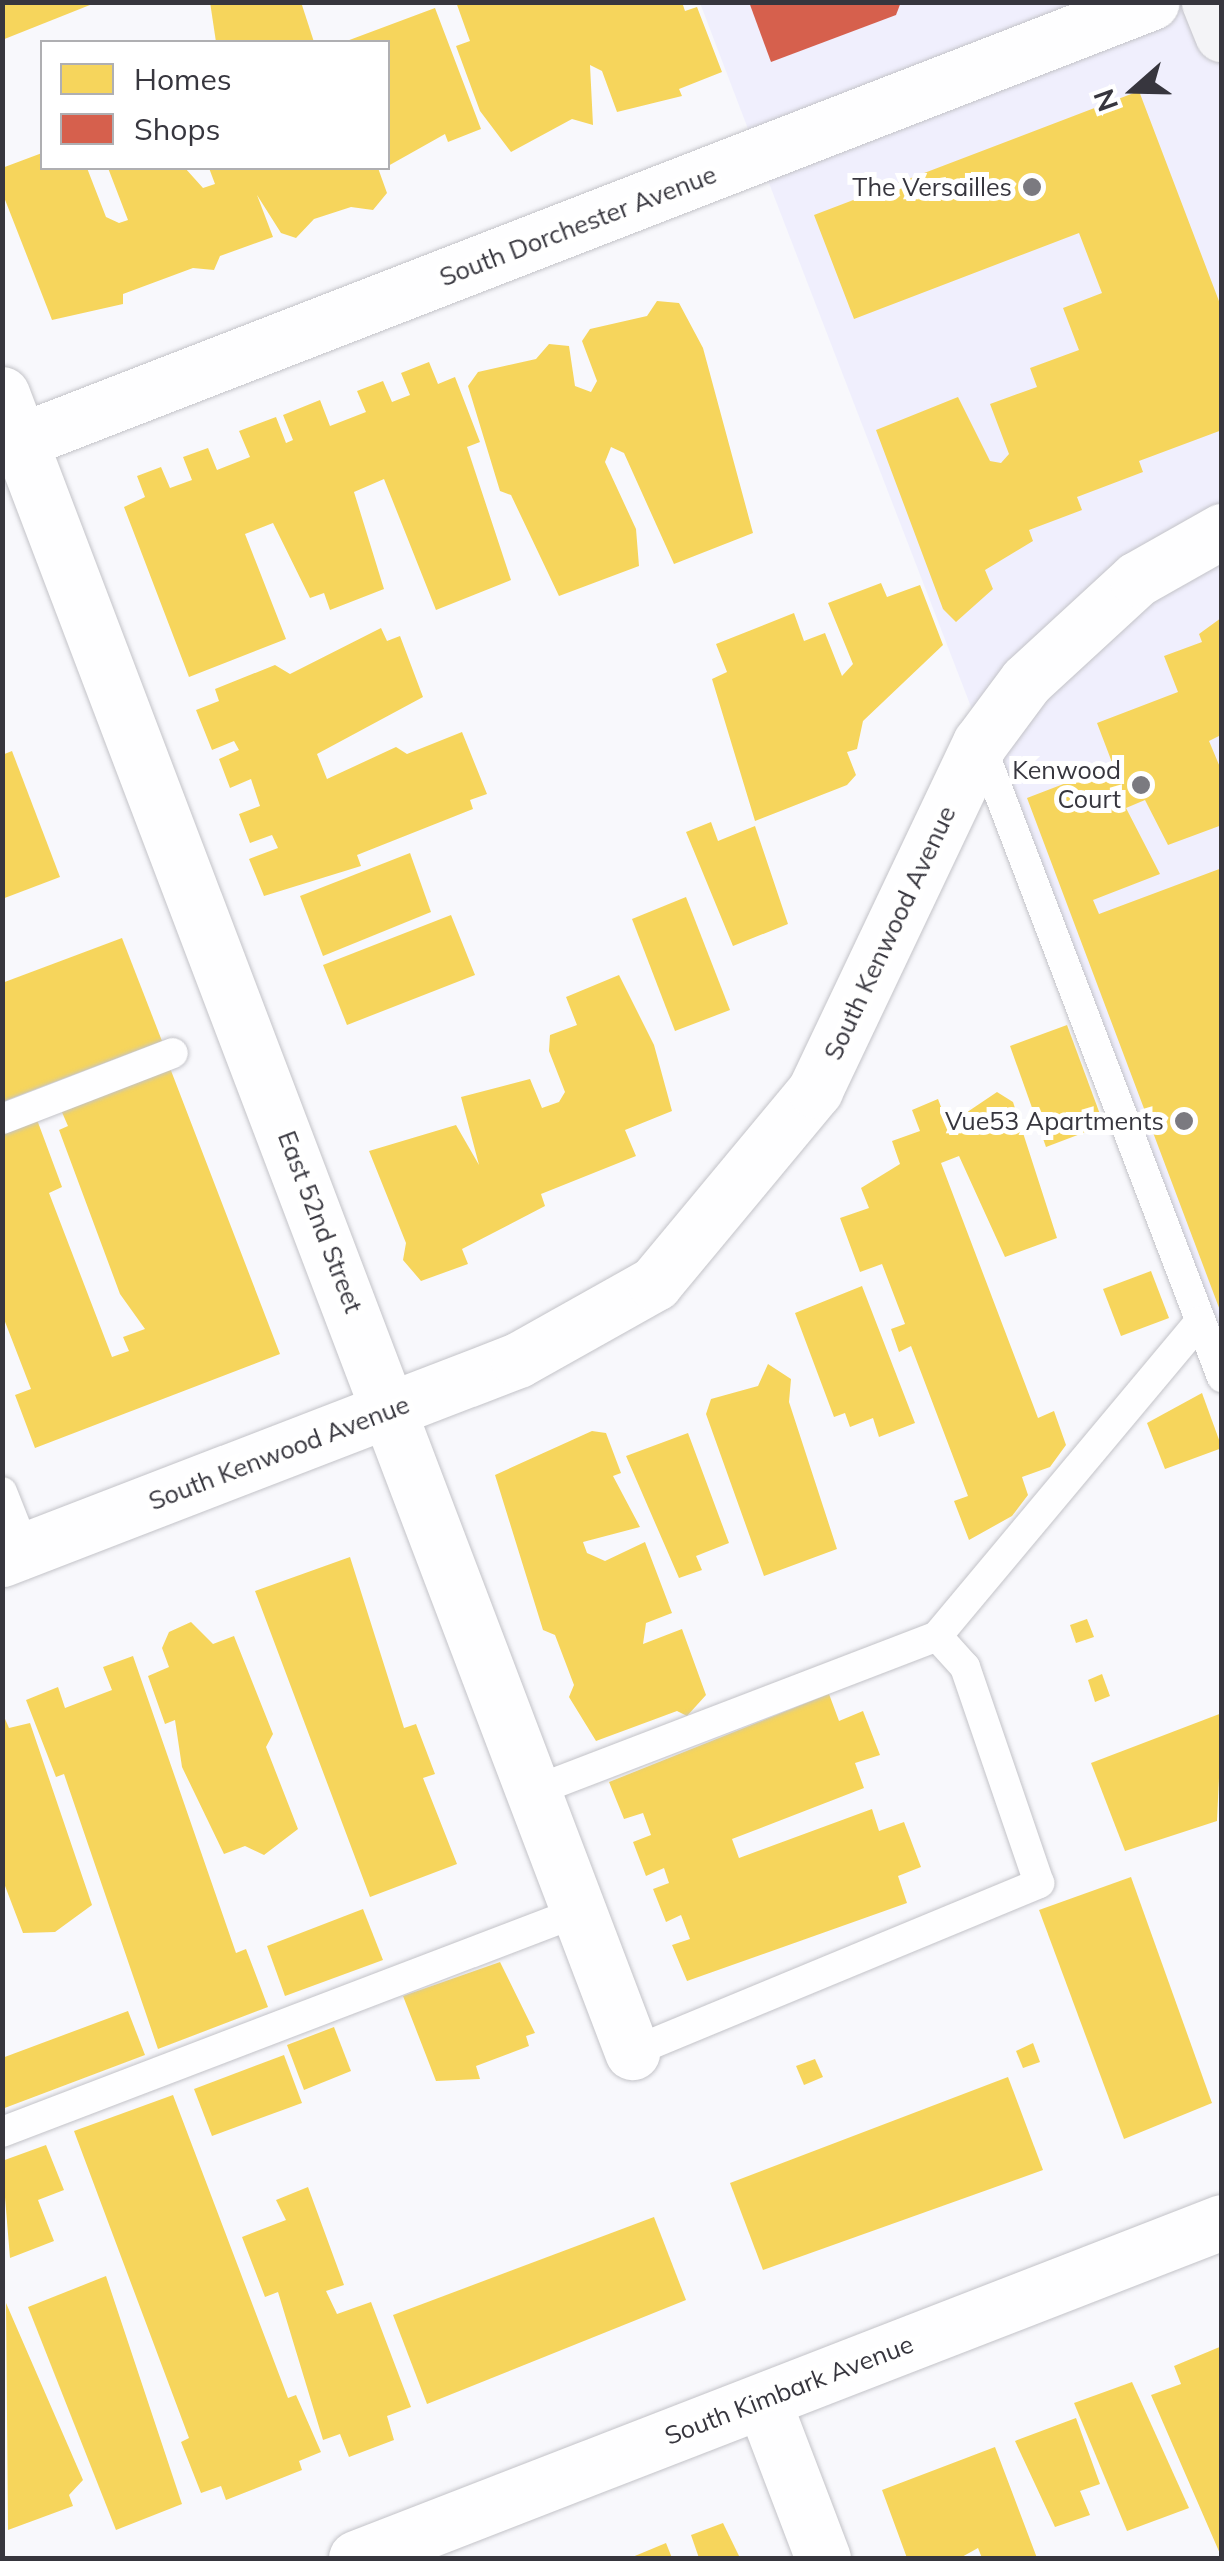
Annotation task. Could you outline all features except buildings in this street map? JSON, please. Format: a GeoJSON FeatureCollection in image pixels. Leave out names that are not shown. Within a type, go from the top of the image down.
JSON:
{"type":"FeatureCollection","features":[{"type":"Feature","properties":{"kind":"main road"},"geometry":{"type":"LineString","coordinates":[[1209,2],[1222,35]]}},
{"type":"Feature","properties":{"kind":"street","name":"South Dorchester Avenue"},"geometry":{"type":"LineString","coordinates":[[8,428],[1152,2]]}},
{"type":"Feature","properties":{"kind":"street","name":"East 52nd Street"},"geometry":{"type":"LineString","coordinates":[[8,428],[392,1409],[632,2052]]}},
{"type":"Feature","properties":{"kind":"street","name":"South Kenwood Avenue"},"geometry":{"type":"LineString","coordinates":[[14,1555],[392,1409],[593,1325],[654,1283],[714,1222],[774,1150],[856,1019],[980,744],[1079,626],[1222,531]]}},
{"type":"Feature","properties":{"kind":"street","name":"South Kimbark Avenue"},"geometry":{"type":"LineString","coordinates":[[356,2558],[1222,2222]]}},
{"type":"Feature","properties":{"kind":"street"},"geometry":{"type":"LineString","coordinates":[[762,2401],[822,2558]]}},
{"type":"Feature","properties":{"kind":"lane"},"geometry":{"type":"LineString","coordinates":[[980,744],[1222,1377]]}},
{"type":"Feature","properties":{"kind":"lane"},"geometry":{"type":"LineString","coordinates":[[2,1119],[172,1053]]}},
{"type":"Feature","properties":{"kind":"lane"},"geometry":{"type":"LineString","coordinates":[[534,1791],[937,1636],[1200,1321]]}},
{"type":"Feature","properties":{"kind":"lane"},"geometry":{"type":"LineString","coordinates":[[2,1492],[14,1555]]}},
{"type":"Feature","properties":{"kind":"lane"},"geometry":{"type":"LineString","coordinates":[[632,2052],[1039,1883],[965,1667],[937,1636]]}},
{"type":"Feature","properties":{"kind":"lane"},"geometry":{"type":"LineString","coordinates":[[2,2132],[580,1911]]}},
{"type":"Feature","properties":{"kind":"shaded area"},"geometry":{"type":"Polygon","coordinates":[[[700,3],[1221,3],[1221,1355],[740,108],[700,3]]]}},
{"type":"Feature","properties":{"kind":"place","name":"The Versailles"},"geometry":{"type":"Point","coordinates":[1032,187]}},
{"type":"Feature","properties":{"kind":"place","name":"Kenwood Court"},"geometry":{"type":"Point","coordinates":[1141,785]}},
{"type":"Feature","properties":{"kind":"place","name":"Vue53 Apartments"},"geometry":{"type":"Point","coordinates":[1184,1121]}}]}
